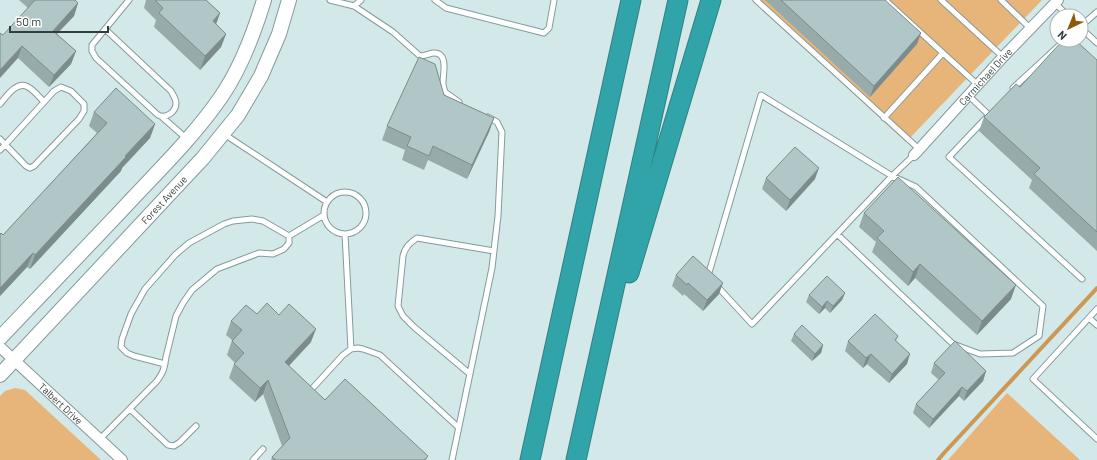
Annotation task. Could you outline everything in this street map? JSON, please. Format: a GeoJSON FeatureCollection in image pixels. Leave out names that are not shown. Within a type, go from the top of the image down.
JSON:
{"type":"FeatureCollection","features":[{"type":"Feature","properties":{"kind":"highway"},"geometry":{"type":"LineString","coordinates":[[607,107],[620,0]]}},
{"type":"Feature","properties":{"kind":"highway"},"geometry":{"type":"LineString","coordinates":[[530,460],[631,0]]}},
{"type":"Feature","properties":{"kind":"highway"},"geometry":{"type":"LineString","coordinates":[[576,460],[678,0]]}},
{"type":"Feature","properties":{"kind":"highway"},"geometry":{"type":"LineString","coordinates":[[608,316],[630,271],[711,0]]}},
{"type":"Feature","properties":{"kind":"street"},"geometry":{"type":"LineString","coordinates":[[0,338],[169,160],[200,125],[222,95],[243,58],[259,20],[264,0]]}},
{"type":"Feature","properties":{"kind":"street","name":"Forest Avenue"},"geometry":{"type":"LineString","coordinates":[[0,375],[204,158],[238,115],[261,76],[279,34],[289,0]]}},
{"type":"Feature","properties":{"kind":"street","name":"Carmichael Drive"},"geometry":{"type":"LineString","coordinates":[[916,152],[1030,28],[1056,2]]}},
{"type":"Feature","properties":{"kind":"street","name":"Talbert Drive"},"geometry":{"type":"LineString","coordinates":[[0,347],[122,460]]}},
{"type":"Feature","properties":{"kind":"lane"},"geometry":{"type":"LineString","coordinates":[[129,0],[92,45],[92,52],[96,58],[158,115],[187,139]]}},
{"type":"Feature","properties":{"kind":"lane"},"geometry":{"type":"LineString","coordinates":[[330,0],[354,6],[393,32],[420,56],[426,56],[432,53],[438,54],[443,58],[444,63],[443,84],[445,92],[456,101],[463,104]]}},
{"type":"Feature","properties":{"kind":"lane"},"geometry":{"type":"LineString","coordinates":[[354,6],[361,0]]}},
{"type":"Feature","properties":{"kind":"lane"},"geometry":{"type":"LineString","coordinates":[[435,0],[446,8],[544,33],[549,28],[554,0]]}},
{"type":"Feature","properties":{"kind":"lane"},"geometry":{"type":"LineString","coordinates":[[756,0],[884,118],[916,152],[892,176],[837,234],[752,324],[708,276],[761,95],[892,176],[916,187],[1043,306],[1039,336],[1013,352],[980,354],[953,344],[837,234]]}},
{"type":"Feature","properties":{"kind":"lane"},"geometry":{"type":"LineString","coordinates":[[886,0],[978,85]]}},
{"type":"Feature","properties":{"kind":"lane"},"geometry":{"type":"LineString","coordinates":[[941,0],[1003,58]]}},
{"type":"Feature","properties":{"kind":"lane"},"geometry":{"type":"LineString","coordinates":[[1001,0],[1030,28]]}},
{"type":"Feature","properties":{"kind":"lane"},"geometry":{"type":"LineString","coordinates":[[1089,20],[1097,12]]}},
{"type":"Feature","properties":{"kind":"lane"},"geometry":{"type":"LineString","coordinates":[[105,29],[171,91],[176,103],[175,107],[167,116],[162,117]]}},
{"type":"Feature","properties":{"kind":"lane"},"geometry":{"type":"LineString","coordinates":[[1089,35],[1097,43]]}},
{"type":"Feature","properties":{"kind":"lane"},"geometry":{"type":"LineString","coordinates":[[1009,93],[1057,48]]}},
{"type":"Feature","properties":{"kind":"lane"},"geometry":{"type":"LineString","coordinates":[[884,118],[943,53]]}},
{"type":"Feature","properties":{"kind":"lane"},"geometry":{"type":"LineString","coordinates":[[0,104],[17,87],[23,85],[27,86],[44,102]]}},
{"type":"Feature","properties":{"kind":"lane"},"geometry":{"type":"LineString","coordinates":[[0,139],[5,145],[26,166],[30,168],[34,166],[79,119],[84,111],[84,104],[71,91],[61,87],[54,91],[5,145],[0,150]]}},
{"type":"Feature","properties":{"kind":"lane"},"geometry":{"type":"LineString","coordinates":[[968,95],[989,114]]}},
{"type":"Feature","properties":{"kind":"lane"},"geometry":{"type":"LineString","coordinates":[[994,109],[949,157],[1082,279]]}},
{"type":"Feature","properties":{"kind":"lane"},"geometry":{"type":"LineString","coordinates":[[452,460],[492,268],[498,216],[502,132],[498,122],[484,115]]}},
{"type":"Feature","properties":{"kind":"lane"},"geometry":{"type":"LineString","coordinates":[[223,133],[327,202]]}},
{"type":"Feature","properties":{"kind":"lane"},"geometry":{"type":"LineString","coordinates":[[345,192],[351,193],[358,197],[365,208],[366,215],[364,222],[355,232],[342,234],[335,232],[329,228],[325,222],[324,208],[327,202],[338,194],[345,192]]}},
{"type":"Feature","properties":{"kind":"lane"},"geometry":{"type":"LineString","coordinates":[[289,236],[324,215]]}},
{"type":"Feature","properties":{"kind":"lane"},"geometry":{"type":"LineString","coordinates":[[165,364],[134,356],[127,353],[121,347],[122,339],[131,314],[145,289],[175,255],[189,243],[224,224],[233,221],[252,219],[263,221],[289,236]]}},
{"type":"Feature","properties":{"kind":"lane"},"geometry":{"type":"LineString","coordinates":[[345,234],[352,349]]}},
{"type":"Feature","properties":{"kind":"lane"},"geometry":{"type":"LineString","coordinates":[[100,439],[157,381],[164,371],[176,316],[192,290],[217,269],[259,254],[272,254],[284,249],[289,243],[289,236]]}},
{"type":"Feature","properties":{"kind":"lane"},"geometry":{"type":"LineString","coordinates":[[470,374],[403,316],[398,306],[405,250],[417,238],[494,251]]}},
{"type":"Feature","properties":{"kind":"lane"},"geometry":{"type":"LineString","coordinates":[[1097,309],[1033,379],[1097,439]]}},
{"type":"Feature","properties":{"kind":"lane"},"geometry":{"type":"LineString","coordinates":[[1089,318],[1097,325]]}},
{"type":"Feature","properties":{"kind":"lane"},"geometry":{"type":"LineString","coordinates":[[310,391],[343,355],[352,349],[363,348],[380,355],[458,427]]}},
{"type":"Feature","properties":{"kind":"lane"},"geometry":{"type":"LineString","coordinates":[[130,409],[168,445],[174,446],[180,442],[196,426]]}},
{"type":"Feature","properties":{"kind":"lane"},"geometry":{"type":"LineString","coordinates":[[253,460],[264,449]]}},
{"type":"Feature","properties":{"kind":"shaded area"},"geometry":{"type":"Polygon","coordinates":[[[752,0],[1042,0],[906,142],[752,0]]]}},
{"type":"Feature","properties":{"kind":"shaded area"},"geometry":{"type":"Polygon","coordinates":[[[15,388],[25,390],[101,460],[0,460],[0,396],[5,391],[15,388]]]}},
{"type":"Feature","properties":{"kind":"shaded area"},"geometry":{"type":"Polygon","coordinates":[[[1007,393],[1080,460],[948,460],[1007,393]]]}},
{"type":"Feature","properties":{"kind":"building"},"geometry":{"type":"Polygon","coordinates":[[[35,0],[75,0],[78,3],[53,31],[76,51],[54,75],[22,46],[0,70],[0,33],[3,35],[35,0]]]}},
{"type":"Feature","properties":{"kind":"building"},"geometry":{"type":"Polygon","coordinates":[[[155,0],[206,0],[220,13],[213,21],[226,34],[205,56],[159,13],[163,8],[155,0]]]}},
{"type":"Feature","properties":{"kind":"building"},"geometry":{"type":"Polygon","coordinates":[[[781,0],[885,0],[921,33],[874,86],[781,0]]]}},
{"type":"Feature","properties":{"kind":"building"},"geometry":{"type":"Polygon","coordinates":[[[1056,48],[1084,48],[1097,60],[1097,232],[1034,174],[1040,168],[984,117],[1016,84],[1020,87],[1056,48]]]}},
{"type":"Feature","properties":{"kind":"building"},"geometry":{"type":"Polygon","coordinates":[[[419,57],[435,64],[444,95],[494,118],[472,165],[433,146],[429,156],[407,146],[411,137],[387,126],[419,57]]]}},
{"type":"Feature","properties":{"kind":"building"},"geometry":{"type":"Polygon","coordinates":[[[116,88],[155,124],[35,255],[33,253],[0,288],[0,234],[1,233],[3,235],[107,123],[94,112],[116,88]]]}},
{"type":"Feature","properties":{"kind":"building"},"geometry":{"type":"Polygon","coordinates":[[[795,147],[819,168],[790,200],[766,178],[795,147]]]}},
{"type":"Feature","properties":{"kind":"building"},"geometry":{"type":"Polygon","coordinates":[[[898,177],[1016,285],[982,321],[920,264],[913,272],[877,238],[884,231],[864,213],[898,177]]]}},
{"type":"Feature","properties":{"kind":"building"},"geometry":{"type":"Polygon","coordinates":[[[693,256],[723,283],[707,300],[688,283],[687,285],[676,275],[693,256]]]}},
{"type":"Feature","properties":{"kind":"building"},"geometry":{"type":"Polygon","coordinates":[[[827,276],[845,293],[833,306],[827,301],[822,307],[809,295],[827,276]]]}},
{"type":"Feature","properties":{"kind":"building"},"geometry":{"type":"Polygon","coordinates":[[[267,303],[279,315],[289,304],[316,329],[285,362],[325,400],[345,379],[428,456],[424,460],[276,460],[272,457],[290,438],[268,380],[260,388],[234,364],[244,353],[232,341],[242,330],[231,321],[246,305],[257,314],[267,303]]]}},
{"type":"Feature","properties":{"kind":"building"},"geometry":{"type":"Polygon","coordinates":[[[875,314],[898,336],[895,340],[910,354],[892,374],[871,354],[866,358],[848,341],[875,314]]]}},
{"type":"Feature","properties":{"kind":"building"},"geometry":{"type":"Polygon","coordinates":[[[802,325],[823,345],[815,354],[794,334],[802,325]]]}},
{"type":"Feature","properties":{"kind":"building"},"geometry":{"type":"Polygon","coordinates":[[[955,341],[986,371],[967,391],[962,387],[933,419],[916,404],[945,373],[934,363],[955,341]]]}},
{"type":"Feature","properties":{"kind":"waterway"},"geometry":{"type":"LineString","coordinates":[[938,460],[1097,288]]}}]}
